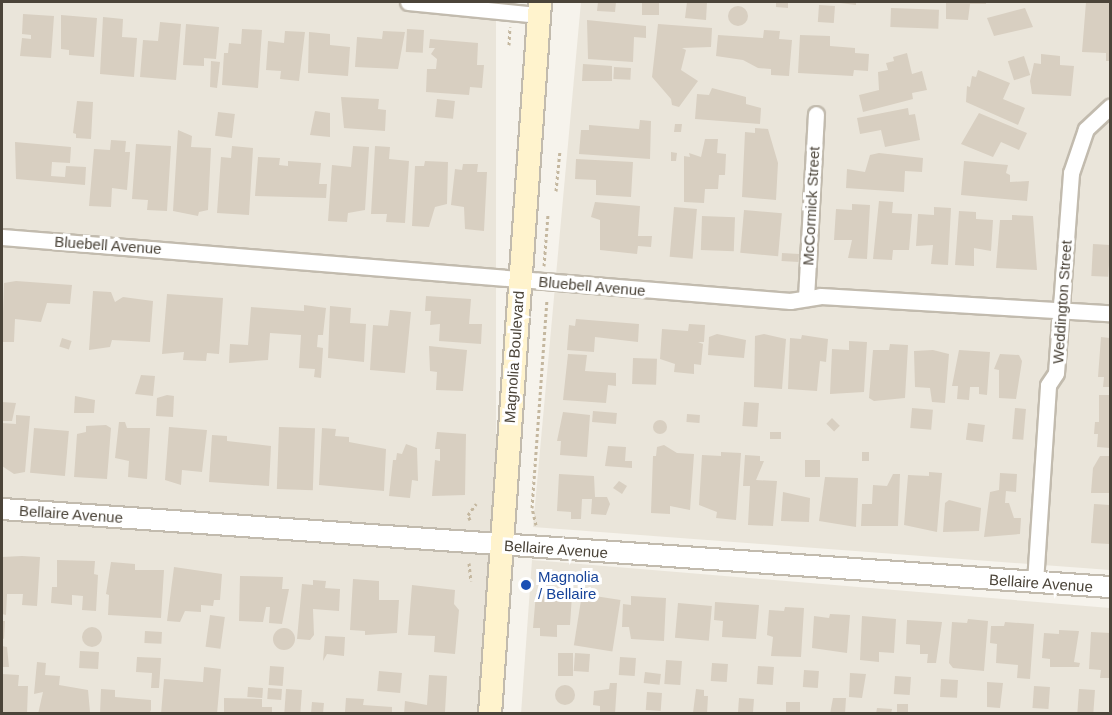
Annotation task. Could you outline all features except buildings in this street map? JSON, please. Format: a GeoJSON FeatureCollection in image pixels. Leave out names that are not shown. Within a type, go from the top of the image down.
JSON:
{"type":"FeatureCollection","features":[{"type":"Feature","properties":{"kind":"main road","name":"Magnolia Boulevard"},"geometry":{"type":"LineString","coordinates":[[490,714],[539,8]]}},
{"type":"Feature","properties":{"kind":"street"},"geometry":{"type":"LineString","coordinates":[[408,2],[539,8]]}},
{"type":"Feature","properties":{"kind":"street","name":"Weddington Street"},"geometry":{"type":"LineString","coordinates":[[1035,582],[1048,385],[1056,373],[1071,173],[1086,129],[1110,107]]}},
{"type":"Feature","properties":{"kind":"street","name":"McCormick Street"},"geometry":{"type":"LineString","coordinates":[[806,298],[816,114]]}},
{"type":"Feature","properties":{"kind":"street","name":"Bluebell Avenue"},"geometry":{"type":"LineString","coordinates":[[2,237],[487,274],[519,280],[790,301],[806,298],[1110,313]]}},
{"type":"Feature","properties":{"kind":"street","name":"Bellaire Avenue"},"geometry":{"type":"LineString","coordinates":[[2,509],[1110,587]]}},
{"type":"Feature","properties":{"kind":"path"},"geometry":{"type":"LineString","coordinates":[[556,191],[560,150]]}},
{"type":"Feature","properties":{"kind":"path"},"geometry":{"type":"LineString","coordinates":[[544,275],[548,214]]}},
{"type":"Feature","properties":{"kind":"path"},"geometry":{"type":"LineString","coordinates":[[536,525],[532,508],[547,300]]}},
{"type":"Feature","properties":{"kind":"path"},"geometry":{"type":"LineString","coordinates":[[470,520],[468,515],[476,504]]}},
{"type":"Feature","properties":{"kind":"path"},"geometry":{"type":"LineString","coordinates":[[469,562],[471,581]]}},
{"type":"Feature","properties":{"kind":"shaded area"},"geometry":{"type":"Polygon","coordinates":[[[2,2],[496,2],[496,713],[2,713],[2,2]]]}},
{"type":"Feature","properties":{"kind":"shaded area"},"geometry":{"type":"Polygon","coordinates":[[[581,2],[1110,2],[1110,570],[533,527],[581,2]]]}},
{"type":"Feature","properties":{"kind":"shaded area"},"geometry":{"type":"Polygon","coordinates":[[[532,560],[1110,608],[1110,713],[521,714],[532,560]]]}},
{"type":"Feature","properties":{"kind":"place","name":"Magnolia / Bellaire"},"geometry":{"type":"Point","coordinates":[526,585]}}]}
